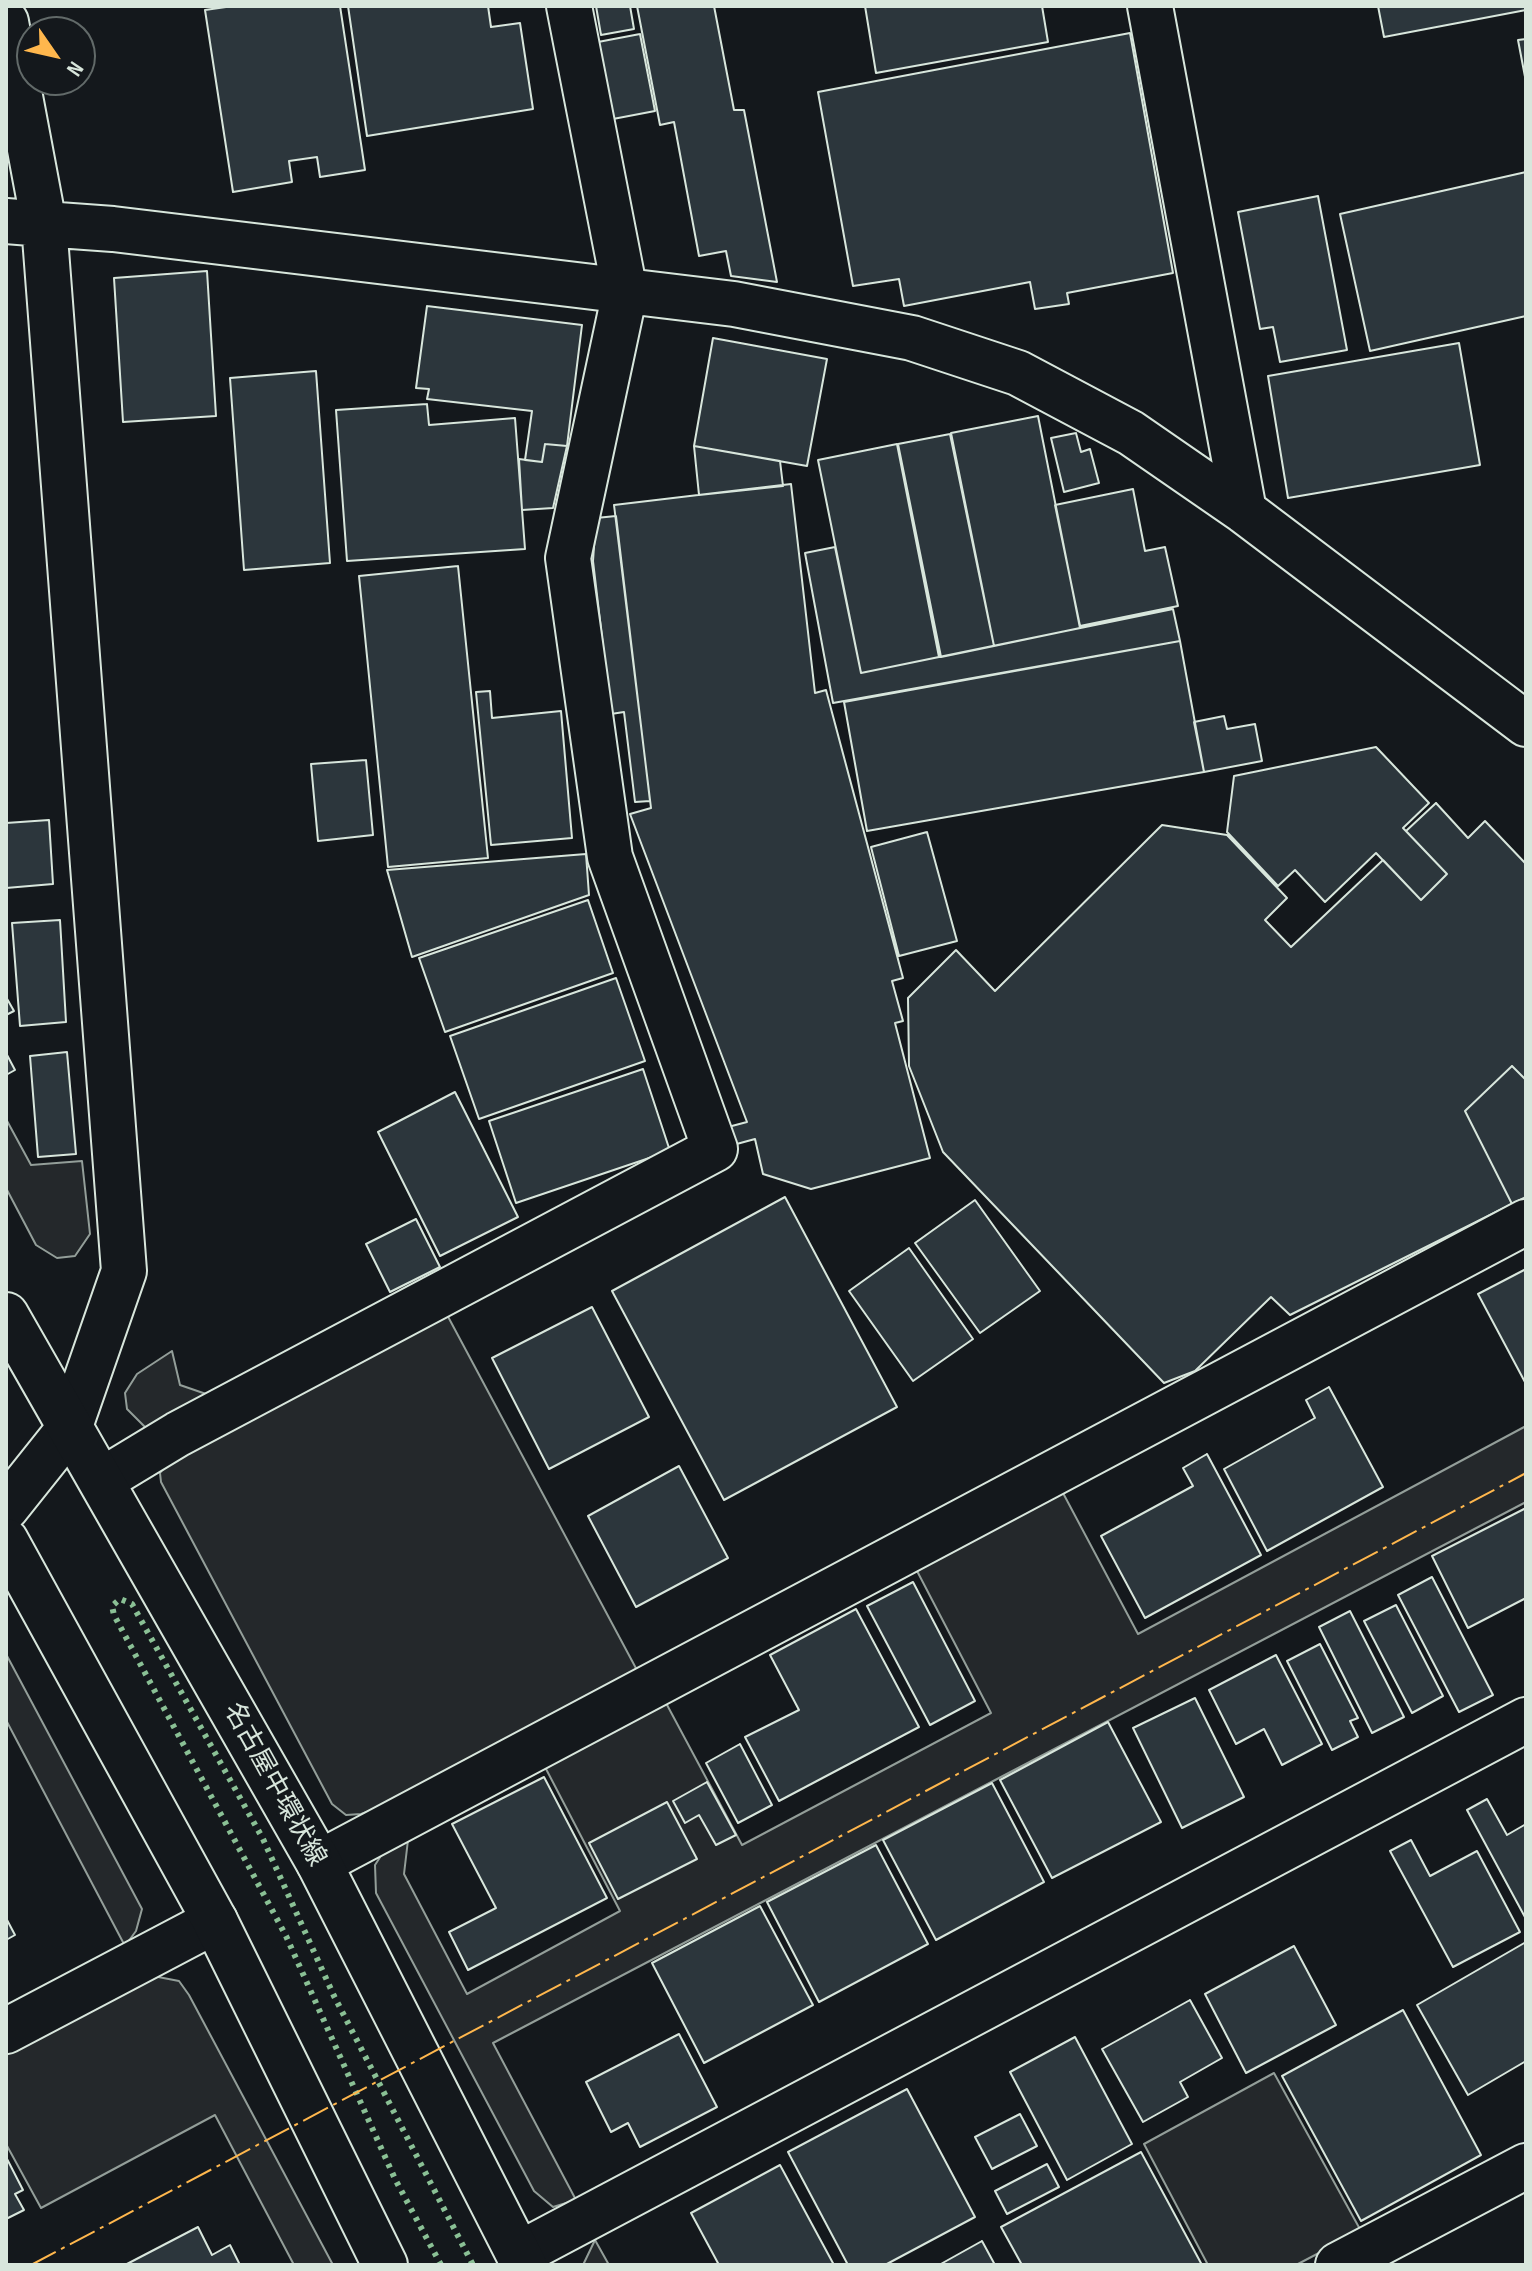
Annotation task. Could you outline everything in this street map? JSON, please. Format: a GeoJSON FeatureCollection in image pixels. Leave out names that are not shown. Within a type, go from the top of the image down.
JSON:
{"type":"FeatureCollection","features":[{"type":"Feature","properties":{"kind":"street"},"geometry":{"type":"LineString","coordinates":[[102,1480],[178,1434],[715,1149],[610,857],[568,558],[625,292],[569,6]]}},
{"type":"Feature","properties":{"kind":"street"},"geometry":{"type":"LineString","coordinates":[[1150,6],[1244,511]]}},
{"type":"Feature","properties":{"kind":"street"},"geometry":{"type":"LineString","coordinates":[[6,22],[124,1271],[69,1429],[6,1508]]}},
{"type":"Feature","properties":{"kind":"street"},"geometry":{"type":"LineString","coordinates":[[25,222],[113,229],[734,304],[912,338],[1018,373],[1131,433],[1244,511],[1526,724]]}},
{"type":"Feature","properties":{"kind":"street"},"geometry":{"type":"LineString","coordinates":[[319,1863],[1526,1222]]}},
{"type":"Feature","properties":{"kind":"street","name":"名古屋中環状線"},"geometry":{"type":"LineString","coordinates":[[6,1315],[319,1863],[522,2260]]}},
{"type":"Feature","properties":{"kind":"street"},"geometry":{"type":"LineString","coordinates":[[6,1541],[215,1921],[385,2265]]}},
{"type":"Feature","properties":{"kind":"street"},"geometry":{"type":"LineString","coordinates":[[522,2260],[1526,1720]]}},
{"type":"Feature","properties":{"kind":"street"},"geometry":{"type":"LineString","coordinates":[[6,2031],[215,1921]]}},
{"type":"Feature","properties":{"kind":"street"},"geometry":{"type":"LineString","coordinates":[[1338,2265],[1526,2166]]}},
{"type":"Feature","properties":{"kind":"shaded area"},"geometry":{"type":"Polygon","coordinates":[[[6,1119],[31,1165],[82,1161],[90,1234],[75,1256],[57,1258],[36,1245],[6,1188],[6,1119]]]}},
{"type":"Feature","properties":{"kind":"shaded area"},"geometry":{"type":"Polygon","coordinates":[[[445,1311],[638,1672],[389,1804],[361,1814],[346,1815],[332,1804],[161,1482],[160,1473],[172,1458],[445,1311]]]}},
{"type":"Feature","properties":{"kind":"shaded area"},"geometry":{"type":"Polygon","coordinates":[[[172,1351],[180,1385],[209,1395],[146,1428],[127,1409],[125,1393],[137,1374],[172,1351]]]}},
{"type":"Feature","properties":{"kind":"shaded area"},"geometry":{"type":"Polygon","coordinates":[[[1526,1426],[1526,1502],[493,2043],[576,2200],[553,2207],[534,2191],[376,1893],[375,1865],[384,1851],[408,1840],[404,1874],[467,1994],[620,1911],[545,1767],[666,1703],[742,1845],[991,1713],[916,1569],[1063,1493],[1138,1634],[1526,1426]]]}},
{"type":"Feature","properties":{"kind":"shaded area"},"geometry":{"type":"Polygon","coordinates":[[[6,1654],[142,1909],[136,1931],[125,1946],[6,1720],[6,1654]]]}},
{"type":"Feature","properties":{"kind":"shaded area"},"geometry":{"type":"Polygon","coordinates":[[[153,1976],[179,1981],[189,1995],[333,2265],[294,2265],[215,2115],[41,2208],[6,2144],[6,2053],[153,1976]]]}},
{"type":"Feature","properties":{"kind":"shaded area"},"geometry":{"type":"Polygon","coordinates":[[[1274,2073],[1361,2231],[1296,2265],[1208,2265],[1144,2144],[1274,2073]]]}},
{"type":"Feature","properties":{"kind":"shaded area"},"geometry":{"type":"Polygon","coordinates":[[[595,2240],[609,2265],[583,2265],[595,2240]]]}},
{"type":"Feature","properties":{"kind":"building"},"geometry":{"type":"Polygon","coordinates":[[[233,6],[340,6],[365,170],[320,177],[317,157],[289,161],[292,182],[233,192],[205,10],[233,6]]]}},
{"type":"Feature","properties":{"kind":"building"},"geometry":{"type":"Polygon","coordinates":[[[348,6],[488,6],[491,27],[520,23],[533,109],[367,136],[348,6]]]}},
{"type":"Feature","properties":{"kind":"building"},"geometry":{"type":"Polygon","coordinates":[[[596,6],[630,6],[634,29],[601,35],[596,6]]]}},
{"type":"Feature","properties":{"kind":"building"},"geometry":{"type":"Polygon","coordinates":[[[637,6],[714,6],[734,110],[744,110],[777,282],[731,276],[726,251],[699,256],[674,122],[660,125],[637,6]]]}},
{"type":"Feature","properties":{"kind":"building"},"geometry":{"type":"Polygon","coordinates":[[[865,6],[1042,6],[1048,42],[876,73],[865,6]]]}},
{"type":"Feature","properties":{"kind":"building"},"geometry":{"type":"Polygon","coordinates":[[[1378,6],[1526,6],[1526,10],[1384,37],[1378,6]]]}},
{"type":"Feature","properties":{"kind":"building"},"geometry":{"type":"Polygon","coordinates":[[[1130,33],[1173,273],[1067,293],[1069,304],[1035,309],[1030,282],[904,306],[899,279],[853,286],[818,92],[1130,33]]]}},
{"type":"Feature","properties":{"kind":"building"},"geometry":{"type":"Polygon","coordinates":[[[640,34],[655,111],[613,119],[598,42],[640,34]]]}},
{"type":"Feature","properties":{"kind":"building"},"geometry":{"type":"Polygon","coordinates":[[[1526,39],[1526,82],[1518,40],[1526,39]]]}},
{"type":"Feature","properties":{"kind":"building"},"geometry":{"type":"Polygon","coordinates":[[[1526,172],[1526,316],[1370,351],[1340,214],[1526,172]]]}},
{"type":"Feature","properties":{"kind":"building"},"geometry":{"type":"Polygon","coordinates":[[[1318,196],[1347,350],[1280,362],[1273,327],[1260,329],[1238,212],[1318,196]]]}},
{"type":"Feature","properties":{"kind":"building"},"geometry":{"type":"Polygon","coordinates":[[[207,271],[216,416],[123,422],[114,278],[207,271]]]}},
{"type":"Feature","properties":{"kind":"building"},"geometry":{"type":"Polygon","coordinates":[[[427,306],[582,325],[567,446],[545,444],[542,462],[525,460],[532,411],[427,399],[429,389],[416,388],[427,306]]]}},
{"type":"Feature","properties":{"kind":"building"},"geometry":{"type":"Polygon","coordinates":[[[713,338],[827,359],[807,466],[694,446],[713,338]]]}},
{"type":"Feature","properties":{"kind":"building"},"geometry":{"type":"Polygon","coordinates":[[[1459,343],[1480,465],[1288,498],[1268,376],[1459,343]]]}},
{"type":"Feature","properties":{"kind":"building"},"geometry":{"type":"Polygon","coordinates":[[[316,371],[330,563],[244,570],[230,378],[316,371]]]}},
{"type":"Feature","properties":{"kind":"building"},"geometry":{"type":"Polygon","coordinates":[[[427,404],[429,425],[515,418],[525,549],[347,561],[336,410],[427,404]]]}},
{"type":"Feature","properties":{"kind":"building"},"geometry":{"type":"Polygon","coordinates":[[[1038,416],[1080,628],[994,646],[951,433],[1038,416]]]}},
{"type":"Feature","properties":{"kind":"building"},"geometry":{"type":"Polygon","coordinates":[[[1076,433],[1081,452],[1090,449],[1099,483],[1064,492],[1051,438],[1076,433]]]}},
{"type":"Feature","properties":{"kind":"building"},"geometry":{"type":"Polygon","coordinates":[[[950,434],[994,646],[941,657],[898,444],[950,434]]]}},
{"type":"Feature","properties":{"kind":"building"},"geometry":{"type":"Polygon","coordinates":[[[545,444],[567,446],[553,508],[522,510],[519,459],[542,462],[545,444]]]}},
{"type":"Feature","properties":{"kind":"building"},"geometry":{"type":"Polygon","coordinates":[[[897,444],[939,657],[861,673],[818,460],[897,444]]]}},
{"type":"Feature","properties":{"kind":"building"},"geometry":{"type":"Polygon","coordinates":[[[694,446],[780,461],[783,486],[699,495],[694,446]]]}},
{"type":"Feature","properties":{"kind":"building"},"geometry":{"type":"Polygon","coordinates":[[[791,484],[815,693],[826,690],[903,978],[892,981],[903,1021],[895,1023],[930,1158],[811,1189],[763,1174],[755,1139],[733,1145],[728,1127],[747,1122],[630,814],[651,808],[614,505],[791,484]]]}},
{"type":"Feature","properties":{"kind":"building"},"geometry":{"type":"Polygon","coordinates":[[[1133,489],[1145,551],[1165,547],[1178,606],[1080,626],[1055,505],[1133,489]]]}},
{"type":"Feature","properties":{"kind":"building"},"geometry":{"type":"Polygon","coordinates":[[[616,516],[650,801],[635,802],[624,712],[611,714],[593,561],[596,518],[616,516]]]}},
{"type":"Feature","properties":{"kind":"building"},"geometry":{"type":"Polygon","coordinates":[[[835,547],[861,673],[1173,609],[1180,641],[833,703],[805,553],[835,547]]]}},
{"type":"Feature","properties":{"kind":"building"},"geometry":{"type":"Polygon","coordinates":[[[458,566],[488,858],[388,867],[359,576],[458,566]]]}},
{"type":"Feature","properties":{"kind":"building"},"geometry":{"type":"Polygon","coordinates":[[[1180,641],[1204,772],[867,831],[844,702],[1180,641]]]}},
{"type":"Feature","properties":{"kind":"building"},"geometry":{"type":"Polygon","coordinates":[[[490,691],[492,718],[561,711],[572,838],[491,845],[476,692],[490,691]]]}},
{"type":"Feature","properties":{"kind":"building"},"geometry":{"type":"Polygon","coordinates":[[[1224,716],[1227,729],[1255,724],[1262,761],[1204,772],[1194,722],[1224,716]]]}},
{"type":"Feature","properties":{"kind":"building"},"geometry":{"type":"Polygon","coordinates":[[[1376,747],[1429,803],[1403,828],[1447,874],[1421,900],[1376,853],[1325,902],[1295,870],[1278,886],[1227,832],[1234,776],[1376,747]]]}},
{"type":"Feature","properties":{"kind":"building"},"geometry":{"type":"Polygon","coordinates":[[[366,760],[373,835],[318,841],[311,764],[366,760]]]}},
{"type":"Feature","properties":{"kind":"building"},"geometry":{"type":"Polygon","coordinates":[[[1436,803],[1468,838],[1485,821],[1526,864],[1526,1080],[1512,1066],[1465,1111],[1512,1204],[1290,1315],[1271,1297],[1195,1371],[1164,1383],[943,1152],[909,1066],[908,998],[956,950],[995,991],[1162,825],[1227,835],[1287,898],[1265,920],[1291,947],[1383,860],[1421,900],[1447,874],[1406,831],[1436,803]]]}},
{"type":"Feature","properties":{"kind":"building"},"geometry":{"type":"Polygon","coordinates":[[[49,820],[53,884],[6,888],[6,823],[49,820]]]}},
{"type":"Feature","properties":{"kind":"building"},"geometry":{"type":"Polygon","coordinates":[[[927,832],[957,941],[899,956],[871,847],[927,832]]]}},
{"type":"Feature","properties":{"kind":"building"},"geometry":{"type":"Polygon","coordinates":[[[586,854],[589,895],[412,957],[387,870],[586,854]]]}},
{"type":"Feature","properties":{"kind":"building"},"geometry":{"type":"Polygon","coordinates":[[[588,900],[613,973],[445,1032],[419,958],[588,900]]]}},
{"type":"Feature","properties":{"kind":"building"},"geometry":{"type":"Polygon","coordinates":[[[60,920],[66,1022],[20,1026],[12,923],[60,920]]]}},
{"type":"Feature","properties":{"kind":"building"},"geometry":{"type":"Polygon","coordinates":[[[616,978],[645,1061],[479,1119],[450,1036],[616,978]]]}},
{"type":"Feature","properties":{"kind":"building"},"geometry":{"type":"Polygon","coordinates":[[[6,997],[14,1011],[6,1015],[6,997]]]}},
{"type":"Feature","properties":{"kind":"building"},"geometry":{"type":"Polygon","coordinates":[[[67,1052],[76,1154],[38,1157],[30,1056],[67,1052]]]}},
{"type":"Feature","properties":{"kind":"building"},"geometry":{"type":"Polygon","coordinates":[[[6,1053],[15,1070],[6,1075],[6,1053]]]}},
{"type":"Feature","properties":{"kind":"building"},"geometry":{"type":"Polygon","coordinates":[[[1512,1066],[1526,1080],[1526,1197],[1512,1204],[1465,1111],[1512,1066]]]}},
{"type":"Feature","properties":{"kind":"building"},"geometry":{"type":"Polygon","coordinates":[[[643,1069],[670,1151],[516,1203],[489,1121],[643,1069]]]}},
{"type":"Feature","properties":{"kind":"building"},"geometry":{"type":"Polygon","coordinates":[[[455,1092],[518,1217],[440,1256],[378,1132],[455,1092]]]}},
{"type":"Feature","properties":{"kind":"building"},"geometry":{"type":"Polygon","coordinates":[[[785,1197],[897,1407],[724,1500],[612,1291],[785,1197]]]}},
{"type":"Feature","properties":{"kind":"building"},"geometry":{"type":"Polygon","coordinates":[[[975,1200],[1040,1291],[980,1333],[915,1243],[975,1200]]]}},
{"type":"Feature","properties":{"kind":"building"},"geometry":{"type":"Polygon","coordinates":[[[416,1219],[440,1267],[390,1292],[366,1244],[416,1219]]]}},
{"type":"Feature","properties":{"kind":"building"},"geometry":{"type":"Polygon","coordinates":[[[909,1248],[973,1339],[913,1381],[849,1291],[909,1248]]]}},
{"type":"Feature","properties":{"kind":"building"},"geometry":{"type":"Polygon","coordinates":[[[1526,1269],[1526,1384],[1478,1294],[1526,1269]]]}},
{"type":"Feature","properties":{"kind":"building"},"geometry":{"type":"Polygon","coordinates":[[[592,1307],[649,1417],[549,1469],[492,1358],[592,1307]]]}},
{"type":"Feature","properties":{"kind":"building"},"geometry":{"type":"Polygon","coordinates":[[[1329,1387],[1383,1487],[1267,1551],[1224,1469],[1315,1418],[1306,1400],[1329,1387]]]}},
{"type":"Feature","properties":{"kind":"building"},"geometry":{"type":"Polygon","coordinates":[[[1207,1454],[1261,1555],[1145,1618],[1101,1536],[1193,1486],[1183,1468],[1207,1454]]]}},
{"type":"Feature","properties":{"kind":"building"},"geometry":{"type":"Polygon","coordinates":[[[679,1466],[728,1558],[636,1607],[588,1516],[679,1466]]]}},
{"type":"Feature","properties":{"kind":"building"},"geometry":{"type":"Polygon","coordinates":[[[1526,1508],[1526,1598],[1468,1628],[1432,1556],[1526,1508]]]}},
{"type":"Feature","properties":{"kind":"building"},"geometry":{"type":"Polygon","coordinates":[[[1432,1577],[1493,1695],[1459,1712],[1398,1595],[1432,1577]]]}},
{"type":"Feature","properties":{"kind":"building"},"geometry":{"type":"Polygon","coordinates":[[[913,1582],[975,1701],[930,1725],[867,1606],[913,1582]]]}},
{"type":"Feature","properties":{"kind":"building"},"geometry":{"type":"Polygon","coordinates":[[[1396,1605],[1443,1696],[1412,1713],[1364,1621],[1396,1605]]]}},
{"type":"Feature","properties":{"kind":"building"},"geometry":{"type":"Polygon","coordinates":[[[856,1609],[919,1727],[779,1801],[745,1737],[799,1710],[770,1655],[856,1609]]]}},
{"type":"Feature","properties":{"kind":"building"},"geometry":{"type":"Polygon","coordinates":[[[1350,1611],[1404,1717],[1372,1733],[1319,1627],[1350,1611]]]}},
{"type":"Feature","properties":{"kind":"building"},"geometry":{"type":"Polygon","coordinates":[[[1320,1644],[1358,1718],[1350,1721],[1358,1737],[1332,1750],[1287,1661],[1320,1644]]]}},
{"type":"Feature","properties":{"kind":"building"},"geometry":{"type":"Polygon","coordinates":[[[1276,1655],[1322,1744],[1282,1765],[1264,1729],[1236,1744],[1209,1690],[1276,1655]]]}},
{"type":"Feature","properties":{"kind":"building"},"geometry":{"type":"Polygon","coordinates":[[[1195,1698],[1244,1797],[1182,1828],[1133,1728],[1195,1698]]]}},
{"type":"Feature","properties":{"kind":"building"},"geometry":{"type":"Polygon","coordinates":[[[1108,1722],[1161,1822],[1052,1878],[1000,1780],[1108,1722]]]}},
{"type":"Feature","properties":{"kind":"building"},"geometry":{"type":"Polygon","coordinates":[[[740,1744],[772,1805],[738,1823],[706,1763],[740,1744]]]}},
{"type":"Feature","properties":{"kind":"building"},"geometry":{"type":"Polygon","coordinates":[[[544,1777],[607,1898],[468,1970],[449,1932],[496,1908],[452,1824],[544,1777]]]}},
{"type":"Feature","properties":{"kind":"building"},"geometry":{"type":"Polygon","coordinates":[[[707,1782],[736,1835],[716,1845],[699,1815],[685,1823],[673,1801],[707,1782]]]}},
{"type":"Feature","properties":{"kind":"building"},"geometry":{"type":"Polygon","coordinates":[[[992,1783],[1044,1882],[936,1940],[883,1840],[992,1783]]]}},
{"type":"Feature","properties":{"kind":"building"},"geometry":{"type":"Polygon","coordinates":[[[1487,1799],[1507,1835],[1526,1824],[1526,1919],[1467,1810],[1487,1799]]]}},
{"type":"Feature","properties":{"kind":"building"},"geometry":{"type":"Polygon","coordinates":[[[667,1802],[697,1859],[618,1899],[589,1843],[667,1802]]]}},
{"type":"Feature","properties":{"kind":"building"},"geometry":{"type":"Polygon","coordinates":[[[1411,1840],[1430,1876],[1477,1851],[1520,1932],[1453,1967],[1390,1851],[1411,1840]]]}},
{"type":"Feature","properties":{"kind":"building"},"geometry":{"type":"Polygon","coordinates":[[[876,1845],[928,1944],[819,2002],[767,1902],[876,1845]]]}},
{"type":"Feature","properties":{"kind":"building"},"geometry":{"type":"Polygon","coordinates":[[[760,1906],[813,2005],[704,2063],[652,1963],[760,1906]]]}},
{"type":"Feature","properties":{"kind":"building"},"geometry":{"type":"Polygon","coordinates":[[[6,1918],[15,1935],[6,1940],[6,1918]]]}},
{"type":"Feature","properties":{"kind":"building"},"geometry":{"type":"Polygon","coordinates":[[[1526,1942],[1526,2061],[1468,2095],[1417,2005],[1526,1942]]]}},
{"type":"Feature","properties":{"kind":"building"},"geometry":{"type":"Polygon","coordinates":[[[1294,1946],[1336,2025],[1246,2073],[1205,1994],[1294,1946]]]}},
{"type":"Feature","properties":{"kind":"building"},"geometry":{"type":"Polygon","coordinates":[[[1190,2000],[1222,2058],[1180,2082],[1188,2097],[1143,2122],[1102,2049],[1190,2000]]]}},
{"type":"Feature","properties":{"kind":"building"},"geometry":{"type":"Polygon","coordinates":[[[1403,2010],[1481,2155],[1361,2221],[1282,2076],[1403,2010]]]}},
{"type":"Feature","properties":{"kind":"building"},"geometry":{"type":"Polygon","coordinates":[[[679,2034],[717,2107],[640,2147],[628,2123],[611,2132],[586,2082],[679,2034]]]}},
{"type":"Feature","properties":{"kind":"building"},"geometry":{"type":"Polygon","coordinates":[[[1075,2037],[1132,2144],[1067,2180],[1010,2072],[1075,2037]]]}},
{"type":"Feature","properties":{"kind":"building"},"geometry":{"type":"Polygon","coordinates":[[[907,2089],[975,2217],[885,2265],[848,2265],[788,2152],[907,2089]]]}},
{"type":"Feature","properties":{"kind":"building"},"geometry":{"type":"Polygon","coordinates":[[[1020,2114],[1037,2146],[992,2169],[975,2137],[1020,2114]]]}},
{"type":"Feature","properties":{"kind":"building"},"geometry":{"type":"Polygon","coordinates":[[[1141,2152],[1202,2265],[1022,2265],[1001,2227],[1141,2152]]]}},
{"type":"Feature","properties":{"kind":"building"},"geometry":{"type":"Polygon","coordinates":[[[6,2157],[23,2190],[15,2194],[24,2210],[6,2219],[6,2157]]]}},
{"type":"Feature","properties":{"kind":"building"},"geometry":{"type":"Polygon","coordinates":[[[1047,2164],[1059,2187],[1007,2214],[995,2191],[1047,2164]]]}},
{"type":"Feature","properties":{"kind":"building"},"geometry":{"type":"Polygon","coordinates":[[[780,2165],[834,2265],[719,2265],[691,2213],[780,2165]]]}},
{"type":"Feature","properties":{"kind":"building"},"geometry":{"type":"Polygon","coordinates":[[[198,2227],[212,2255],[230,2245],[240,2265],[125,2265],[198,2227]]]}},
{"type":"Feature","properties":{"kind":"building"},"geometry":{"type":"Polygon","coordinates":[[[982,2241],[995,2265],[939,2265],[982,2241]]]}},
{"type":"Feature","properties":{"kind":"hedge"},"geometry":{"type":"LineString","coordinates":[[441,2265],[395,2179],[286,1936],[114,1615],[112,1606],[120,1599],[132,1604],[263,1839],[334,1996],[473,2265]]}},
{"type":"Feature","properties":{"kind":"power"},"geometry":{"type":"LineString","coordinates":[[31,2265],[1526,1473]]}}]}
